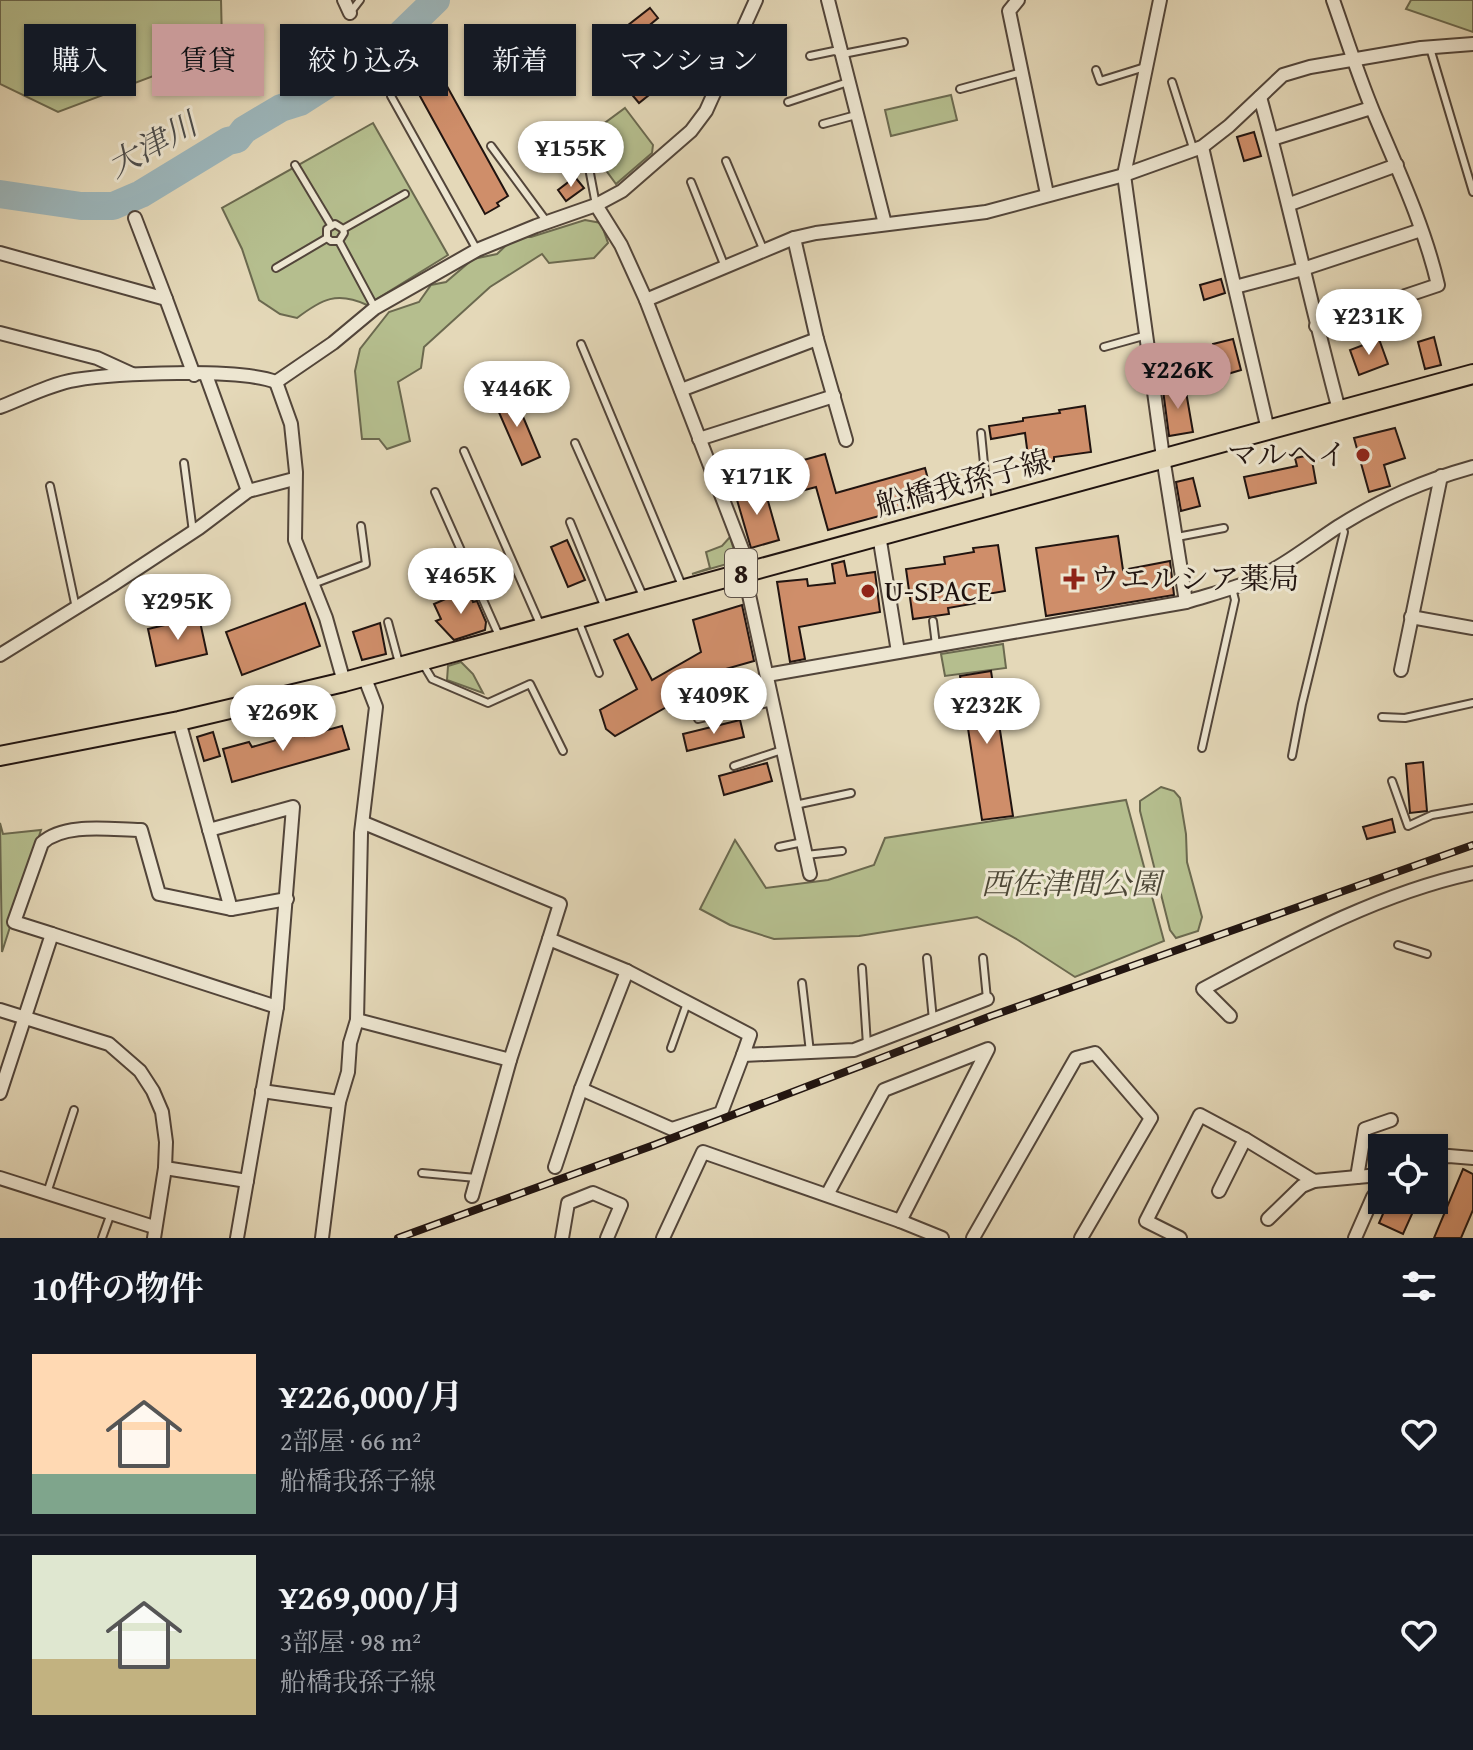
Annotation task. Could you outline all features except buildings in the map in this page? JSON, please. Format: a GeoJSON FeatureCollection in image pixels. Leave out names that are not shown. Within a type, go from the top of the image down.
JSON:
{"type":"FeatureCollection","features":[{"type":"Feature","properties":{"kind":"main road","name":"船橋我孫子線"},"geometry":{"type":"LineString","coordinates":[[0,756],[179,721],[344,682],[1473,374]]}},
{"type":"Feature","properties":{"kind":"street"},"geometry":{"type":"LineString","coordinates":[[344,0],[350,13]]}},
{"type":"Feature","properties":{"kind":"street"},"geometry":{"type":"LineString","coordinates":[[276,382],[333,343],[375,308],[477,250],[596,205],[622,191],[691,131],[706,111],[756,0]]}},
{"type":"Feature","properties":{"kind":"street"},"geometry":{"type":"LineString","coordinates":[[828,0],[885,224]]}},
{"type":"Feature","properties":{"kind":"street"},"geometry":{"type":"LineString","coordinates":[[1018,0],[1009,11],[1047,194]]}},
{"type":"Feature","properties":{"kind":"street"},"geometry":{"type":"LineString","coordinates":[[1160,0],[1124,175],[1186,602]]}},
{"type":"Feature","properties":{"kind":"street"},"geometry":{"type":"LineString","coordinates":[[1316,326],[1438,285],[1431,255],[1397,165],[1371,108],[1333,0]]}},
{"type":"Feature","properties":{"kind":"street"},"geometry":{"type":"LineString","coordinates":[[646,300],[794,238],[986,212],[1124,175],[1198,149],[1283,75],[1310,67],[1473,44]]}},
{"type":"Feature","properties":{"kind":"street"},"geometry":{"type":"LineString","coordinates":[[1260,97],[1290,204],[1316,326],[1339,410]]}},
{"type":"Feature","properties":{"kind":"street"},"geometry":{"type":"LineString","coordinates":[[1272,139],[1371,108]]}},
{"type":"Feature","properties":{"kind":"street"},"geometry":{"type":"LineString","coordinates":[[1198,149],[1235,287],[1268,430]]}},
{"type":"Feature","properties":{"kind":"street"},"geometry":{"type":"LineString","coordinates":[[1290,204],[1397,165]]}},
{"type":"Feature","properties":{"kind":"street"},"geometry":{"type":"LineString","coordinates":[[596,205],[621,245],[646,300],[747,562],[744,572],[810,874]]}},
{"type":"Feature","properties":{"kind":"street"},"geometry":{"type":"LineString","coordinates":[[135,218],[248,491]]}},
{"type":"Feature","properties":{"kind":"street"},"geometry":{"type":"LineString","coordinates":[[1235,287],[1303,269],[1421,230]]}},
{"type":"Feature","properties":{"kind":"street"},"geometry":{"type":"LineString","coordinates":[[794,238],[817,339],[846,440]]}},
{"type":"Feature","properties":{"kind":"street"},"geometry":{"type":"LineString","coordinates":[[0,253],[166,299]]}},
{"type":"Feature","properties":{"kind":"street"},"geometry":{"type":"LineString","coordinates":[[0,333],[97,358],[135,376]]}},
{"type":"Feature","properties":{"kind":"street"},"geometry":{"type":"LineString","coordinates":[[681,390],[817,339]]}},
{"type":"Feature","properties":{"kind":"street"},"geometry":{"type":"LineString","coordinates":[[0,407],[73,380],[200,375],[266,378],[276,382],[291,424],[295,540],[326,618],[344,682]]}},
{"type":"Feature","properties":{"kind":"street"},"geometry":{"type":"LineString","coordinates":[[699,439],[834,396]]}},
{"type":"Feature","properties":{"kind":"street"},"geometry":{"type":"LineString","coordinates":[[767,675],[1186,602],[1232,588],[1284,564],[1387,498],[1473,467]]}},
{"type":"Feature","properties":{"kind":"street"},"geometry":{"type":"LineString","coordinates":[[1401,670],[1441,476]]}},
{"type":"Feature","properties":{"kind":"street"},"geometry":{"type":"LineString","coordinates":[[0,655],[193,532],[248,491],[294,479]]}},
{"type":"Feature","properties":{"kind":"street"},"geometry":{"type":"LineString","coordinates":[[879,535],[898,652]]}},
{"type":"Feature","properties":{"kind":"street"},"geometry":{"type":"LineString","coordinates":[[1411,617],[1473,628]]}},
{"type":"Feature","properties":{"kind":"street"},"geometry":{"type":"LineString","coordinates":[[322,1238],[339,1102],[357,1020],[359,865],[376,707],[364,676]]}},
{"type":"Feature","properties":{"kind":"street"},"geometry":{"type":"LineString","coordinates":[[179,721],[231,909]]}},
{"type":"Feature","properties":{"kind":"street"},"geometry":{"type":"LineString","coordinates":[[209,830],[293,807],[277,1007],[237,1238]]}},
{"type":"Feature","properties":{"kind":"street"},"geometry":{"type":"LineString","coordinates":[[364,823],[560,904],[510,1060],[472,1196]]}},
{"type":"Feature","properties":{"kind":"street"},"geometry":{"type":"LineString","coordinates":[[277,1007],[14,922],[42,843],[51,835],[84,830],[141,830],[159,894],[231,909],[287,899]]}},
{"type":"Feature","properties":{"kind":"street"},"geometry":{"type":"LineString","coordinates":[[1230,1016],[1203,989],[1311,931],[1388,899],[1473,873]]}},
{"type":"Feature","properties":{"kind":"street"},"geometry":{"type":"LineString","coordinates":[[0,1093],[52,934]]}},
{"type":"Feature","properties":{"kind":"street"},"geometry":{"type":"LineString","coordinates":[[549,939],[627,971],[750,1035],[721,1113],[672,1129],[581,1089]]}},
{"type":"Feature","properties":{"kind":"street"},"geometry":{"type":"LineString","coordinates":[[555,1167],[581,1089],[627,971]]}},
{"type":"Feature","properties":{"kind":"street"},"geometry":{"type":"LineString","coordinates":[[743,1055],[854,1050],[987,999]]}},
{"type":"Feature","properties":{"kind":"street"},"geometry":{"type":"LineString","coordinates":[[0,1010],[109,1044],[140,1071],[153,1091],[162,1112],[166,1142],[165,1168],[154,1232],[111,1213],[0,1178]]}},
{"type":"Feature","properties":{"kind":"street"},"geometry":{"type":"LineString","coordinates":[[357,1020],[510,1060]]}},
{"type":"Feature","properties":{"kind":"street"},"geometry":{"type":"LineString","coordinates":[[827,1195],[884,1090],[988,1049],[900,1221]]}},
{"type":"Feature","properties":{"kind":"street"},"geometry":{"type":"LineString","coordinates":[[973,1238],[1076,1058],[1095,1053],[1151,1118],[1081,1238]]}},
{"type":"Feature","properties":{"kind":"street"},"geometry":{"type":"LineString","coordinates":[[262,1091],[339,1102]]}},
{"type":"Feature","properties":{"kind":"street"},"geometry":{"type":"LineString","coordinates":[[1180,1238],[1146,1221],[1200,1115],[1314,1181]]}},
{"type":"Feature","properties":{"kind":"street"},"geometry":{"type":"LineString","coordinates":[[1357,1177],[1365,1129],[1391,1120]]}},
{"type":"Feature","properties":{"kind":"street"},"geometry":{"type":"LineString","coordinates":[[1219,1191],[1245,1139]]}},
{"type":"Feature","properties":{"kind":"street"},"geometry":{"type":"LineString","coordinates":[[663,1238],[703,1152],[942,1238]]}},
{"type":"Feature","properties":{"kind":"street"},"geometry":{"type":"LineString","coordinates":[[1448,1156],[1473,1158]]}},
{"type":"Feature","properties":{"kind":"street"},"geometry":{"type":"LineString","coordinates":[[165,1168],[247,1181]]}},
{"type":"Feature","properties":{"kind":"street"},"geometry":{"type":"LineString","coordinates":[[1268,1219],[1302,1186],[1314,1181],[1368,1176]]}},
{"type":"Feature","properties":{"kind":"street"},"geometry":{"type":"LineString","coordinates":[[562,1238],[568,1203],[593,1193],[621,1205],[607,1238]]}},
{"type":"Feature","properties":{"kind":"street"},"geometry":{"type":"LineString","coordinates":[[1355,1238],[1368,1208]]}},
{"type":"Feature","properties":{"kind":"lane"},"geometry":{"type":"LineString","coordinates":[[350,13],[360,0]]}},
{"type":"Feature","properties":{"kind":"lane"},"geometry":{"type":"LineString","coordinates":[[810,56],[834,51],[843,54],[904,42]]}},
{"type":"Feature","properties":{"kind":"lane"},"geometry":{"type":"LineString","coordinates":[[1430,48],[1473,192]]}},
{"type":"Feature","properties":{"kind":"lane"},"geometry":{"type":"LineString","coordinates":[[1096,70],[1100,81],[1145,67]]}},
{"type":"Feature","properties":{"kind":"lane"},"geometry":{"type":"LineString","coordinates":[[960,89],[1022,72]]}},
{"type":"Feature","properties":{"kind":"lane"},"geometry":{"type":"LineString","coordinates":[[788,102],[848,82]]}},
{"type":"Feature","properties":{"kind":"lane"},"geometry":{"type":"LineString","coordinates":[[1172,82],[1198,149]]}},
{"type":"Feature","properties":{"kind":"lane"},"geometry":{"type":"LineString","coordinates":[[391,96],[477,250]]}},
{"type":"Feature","properties":{"kind":"lane"},"geometry":{"type":"LineString","coordinates":[[823,124],[856,115]]}},
{"type":"Feature","properties":{"kind":"lane"},"geometry":{"type":"LineString","coordinates":[[491,146],[547,222]]}},
{"type":"Feature","properties":{"kind":"lane"},"geometry":{"type":"LineString","coordinates":[[574,148],[589,168],[596,205]]}},
{"type":"Feature","properties":{"kind":"lane"},"geometry":{"type":"LineString","coordinates":[[726,161],[764,251]]}},
{"type":"Feature","properties":{"kind":"lane"},"geometry":{"type":"LineString","coordinates":[[295,165],[331,225]]}},
{"type":"Feature","properties":{"kind":"lane"},"geometry":{"type":"LineString","coordinates":[[691,182],[725,267]]}},
{"type":"Feature","properties":{"kind":"lane"},"geometry":{"type":"LineString","coordinates":[[343,229],[405,194]]}},
{"type":"Feature","properties":{"kind":"lane"},"geometry":{"type":"LineString","coordinates":[[327,238],[327,229],[331,225],[343,229]]}},
{"type":"Feature","properties":{"kind":"lane"},"geometry":{"type":"LineString","coordinates":[[339,241],[343,229]]}},
{"type":"Feature","properties":{"kind":"lane"},"geometry":{"type":"LineString","coordinates":[[327,238],[339,241]]}},
{"type":"Feature","properties":{"kind":"lane"},"geometry":{"type":"LineString","coordinates":[[276,268],[327,238]]}},
{"type":"Feature","properties":{"kind":"lane"},"geometry":{"type":"LineString","coordinates":[[339,241],[375,308]]}},
{"type":"Feature","properties":{"kind":"lane"},"geometry":{"type":"LineString","coordinates":[[1104,347],[1147,335]]}},
{"type":"Feature","properties":{"kind":"lane"},"geometry":{"type":"LineString","coordinates":[[581,344],[683,588]]}},
{"type":"Feature","properties":{"kind":"lane"},"geometry":{"type":"LineString","coordinates":[[981,433],[988,505]]}},
{"type":"Feature","properties":{"kind":"lane"},"geometry":{"type":"LineString","coordinates":[[575,443],[645,599]]}},
{"type":"Feature","properties":{"kind":"lane"},"geometry":{"type":"LineString","coordinates":[[464,451],[541,627]]}},
{"type":"Feature","properties":{"kind":"lane"},"geometry":{"type":"LineString","coordinates":[[184,463],[193,532]]}},
{"type":"Feature","properties":{"kind":"lane"},"geometry":{"type":"LineString","coordinates":[[50,486],[76,608]]}},
{"type":"Feature","properties":{"kind":"lane"},"geometry":{"type":"LineString","coordinates":[[435,492],[500,638]]}},
{"type":"Feature","properties":{"kind":"lane"},"geometry":{"type":"LineString","coordinates":[[570,522],[605,609]]}},
{"type":"Feature","properties":{"kind":"lane"},"geometry":{"type":"LineString","coordinates":[[313,584],[366,564],[361,526]]}},
{"type":"Feature","properties":{"kind":"lane"},"geometry":{"type":"LineString","coordinates":[[1292,756],[1344,532],[1339,526]]}},
{"type":"Feature","properties":{"kind":"lane"},"geometry":{"type":"LineString","coordinates":[[1177,537],[1224,528]]}},
{"type":"Feature","properties":{"kind":"lane"},"geometry":{"type":"LineString","coordinates":[[1202,748],[1235,600],[1232,588]]}},
{"type":"Feature","properties":{"kind":"lane"},"geometry":{"type":"LineString","coordinates":[[577,617],[599,673]]}},
{"type":"Feature","properties":{"kind":"lane"},"geometry":{"type":"LineString","coordinates":[[933,621],[936,645]]}},
{"type":"Feature","properties":{"kind":"lane"},"geometry":{"type":"LineString","coordinates":[[388,622],[400,667]]}},
{"type":"Feature","properties":{"kind":"lane"},"geometry":{"type":"LineString","coordinates":[[421,661],[432,679],[488,703],[530,684],[563,751]]}},
{"type":"Feature","properties":{"kind":"lane"},"geometry":{"type":"LineString","coordinates":[[698,719],[772,702]]}},
{"type":"Feature","properties":{"kind":"lane"},"geometry":{"type":"LineString","coordinates":[[1382,717],[1405,718],[1473,703]]}},
{"type":"Feature","properties":{"kind":"lane"},"geometry":{"type":"LineString","coordinates":[[734,766],[782,750]]}},
{"type":"Feature","properties":{"kind":"lane"},"geometry":{"type":"LineString","coordinates":[[1392,781],[1408,826],[1432,815],[1473,808]]}},
{"type":"Feature","properties":{"kind":"lane"},"geometry":{"type":"LineString","coordinates":[[795,805],[851,793]]}},
{"type":"Feature","properties":{"kind":"lane"},"geometry":{"type":"LineString","coordinates":[[779,847],[842,851]]}},
{"type":"Feature","properties":{"kind":"lane"},"geometry":{"type":"LineString","coordinates":[[1398,945],[1427,954]]}},
{"type":"Feature","properties":{"kind":"lane"},"geometry":{"type":"LineString","coordinates":[[927,958],[933,1020]]}},
{"type":"Feature","properties":{"kind":"lane"},"geometry":{"type":"LineString","coordinates":[[983,958],[987,999]]}},
{"type":"Feature","properties":{"kind":"lane"},"geometry":{"type":"LineString","coordinates":[[862,968],[867,1045]]}},
{"type":"Feature","properties":{"kind":"lane"},"geometry":{"type":"LineString","coordinates":[[802,983],[810,1052]]}},
{"type":"Feature","properties":{"kind":"lane"},"geometry":{"type":"LineString","coordinates":[[671,1048],[687,1003]]}},
{"type":"Feature","properties":{"kind":"lane"},"geometry":{"type":"LineString","coordinates":[[47,1193],[74,1110]]}},
{"type":"Feature","properties":{"kind":"lane"},"geometry":{"type":"LineString","coordinates":[[422,1173],[476,1178]]}},
{"type":"Feature","properties":{"kind":"lane"},"geometry":{"type":"LineString","coordinates":[[102,1238],[111,1213]]}},
{"type":"Feature","properties":{"kind":"green space"},"geometry":{"type":"Polygon","coordinates":[[[0,0],[221,0],[222,24],[152,24],[152,77],[136,83],[136,24],[24,24],[24,96],[0,84],[0,0]]]}},
{"type":"Feature","properties":{"kind":"green space"},"geometry":{"type":"Polygon","coordinates":[[[1411,0],[1473,0],[1473,32],[1406,9],[1411,0]]]}},
{"type":"Feature","properties":{"kind":"green space"},"geometry":{"type":"Polygon","coordinates":[[[951,95],[957,120],[891,136],[885,110],[951,95]]]}},
{"type":"Feature","properties":{"kind":"green space"},"geometry":{"type":"Polygon","coordinates":[[[25,96],[100,96],[58,112],[25,96]]]}},
{"type":"Feature","properties":{"kind":"green space"},"geometry":{"type":"Polygon","coordinates":[[[625,108],[653,145],[652,153],[616,184],[583,139],[625,108]]]}},
{"type":"Feature","properties":{"kind":"green space"},"geometry":{"type":"Polygon","coordinates":[[[373,123],[448,255],[367,305],[338,298],[322,302],[297,318],[280,314],[259,300],[242,249],[222,208],[373,123]]]}},
{"type":"Feature","properties":{"kind":"green space"},"geometry":{"type":"Polygon","coordinates":[[[585,220],[601,223],[608,243],[594,258],[549,263],[542,254],[490,287],[424,347],[421,368],[398,382],[410,441],[387,449],[379,439],[362,439],[355,371],[360,349],[389,312],[419,302],[431,285],[446,282],[473,259],[497,254],[515,237],[531,237],[585,220]]]}},
{"type":"Feature","properties":{"kind":"green space"},"geometry":{"type":"Polygon","coordinates":[[[730,537],[736,557],[734,562],[692,574],[710,568],[706,552],[722,546],[730,537]]]}},
{"type":"Feature","properties":{"kind":"green space"},"geometry":{"type":"Polygon","coordinates":[[[1003,644],[1006,668],[945,676],[941,654],[1003,644]]]}},
{"type":"Feature","properties":{"kind":"green space"},"geometry":{"type":"Polygon","coordinates":[[[461,662],[473,674],[483,693],[447,680],[448,666],[461,662]]]}},
{"type":"Feature","properties":{"kind":"green space"},"geometry":{"type":"Polygon","coordinates":[[[1161,787],[1174,791],[1180,798],[1187,862],[1202,917],[1198,931],[1176,938],[1170,930],[1140,811],[1140,801],[1161,787]]]}},
{"type":"Feature","properties":{"kind":"green space","name":"西佐津間公園"},"geometry":{"type":"Polygon","coordinates":[[[1126,800],[1164,941],[1075,977],[977,917],[859,936],[774,939],[730,925],[700,909],[735,840],[766,888],[828,880],[874,865],[885,838],[1126,800]]]}},
{"type":"Feature","properties":{"kind":"green space"},"geometry":{"type":"Polygon","coordinates":[[[0,823],[3,834],[41,830],[2,952],[0,823]]]}},
{"type":"Feature","properties":{"kind":"waterway","name":"大津川"},"geometry":{"type":"LineString","coordinates":[[0,194],[81,206],[113,206],[141,194],[228,141],[237,139],[244,130],[281,108],[300,102],[342,75],[374,60],[436,0]]}},
{"type":"Feature","properties":{"kind":"railway"},"geometry":{"type":"LineString","coordinates":[[398,1238],[654,1145],[991,1016],[1473,845]]}},
{"type":"Feature","properties":{"kind":"place","name":"マルヘイ"},"geometry":{"type":"Point","coordinates":[1363,455]}},
{"type":"Feature","properties":{"kind":"place","name":"ウエルシア薬局"},"geometry":{"type":"Point","coordinates":[1074,579]}},
{"type":"Feature","properties":{"kind":"place","name":"U-SPACE"},"geometry":{"type":"Point","coordinates":[868,591]}}]}
